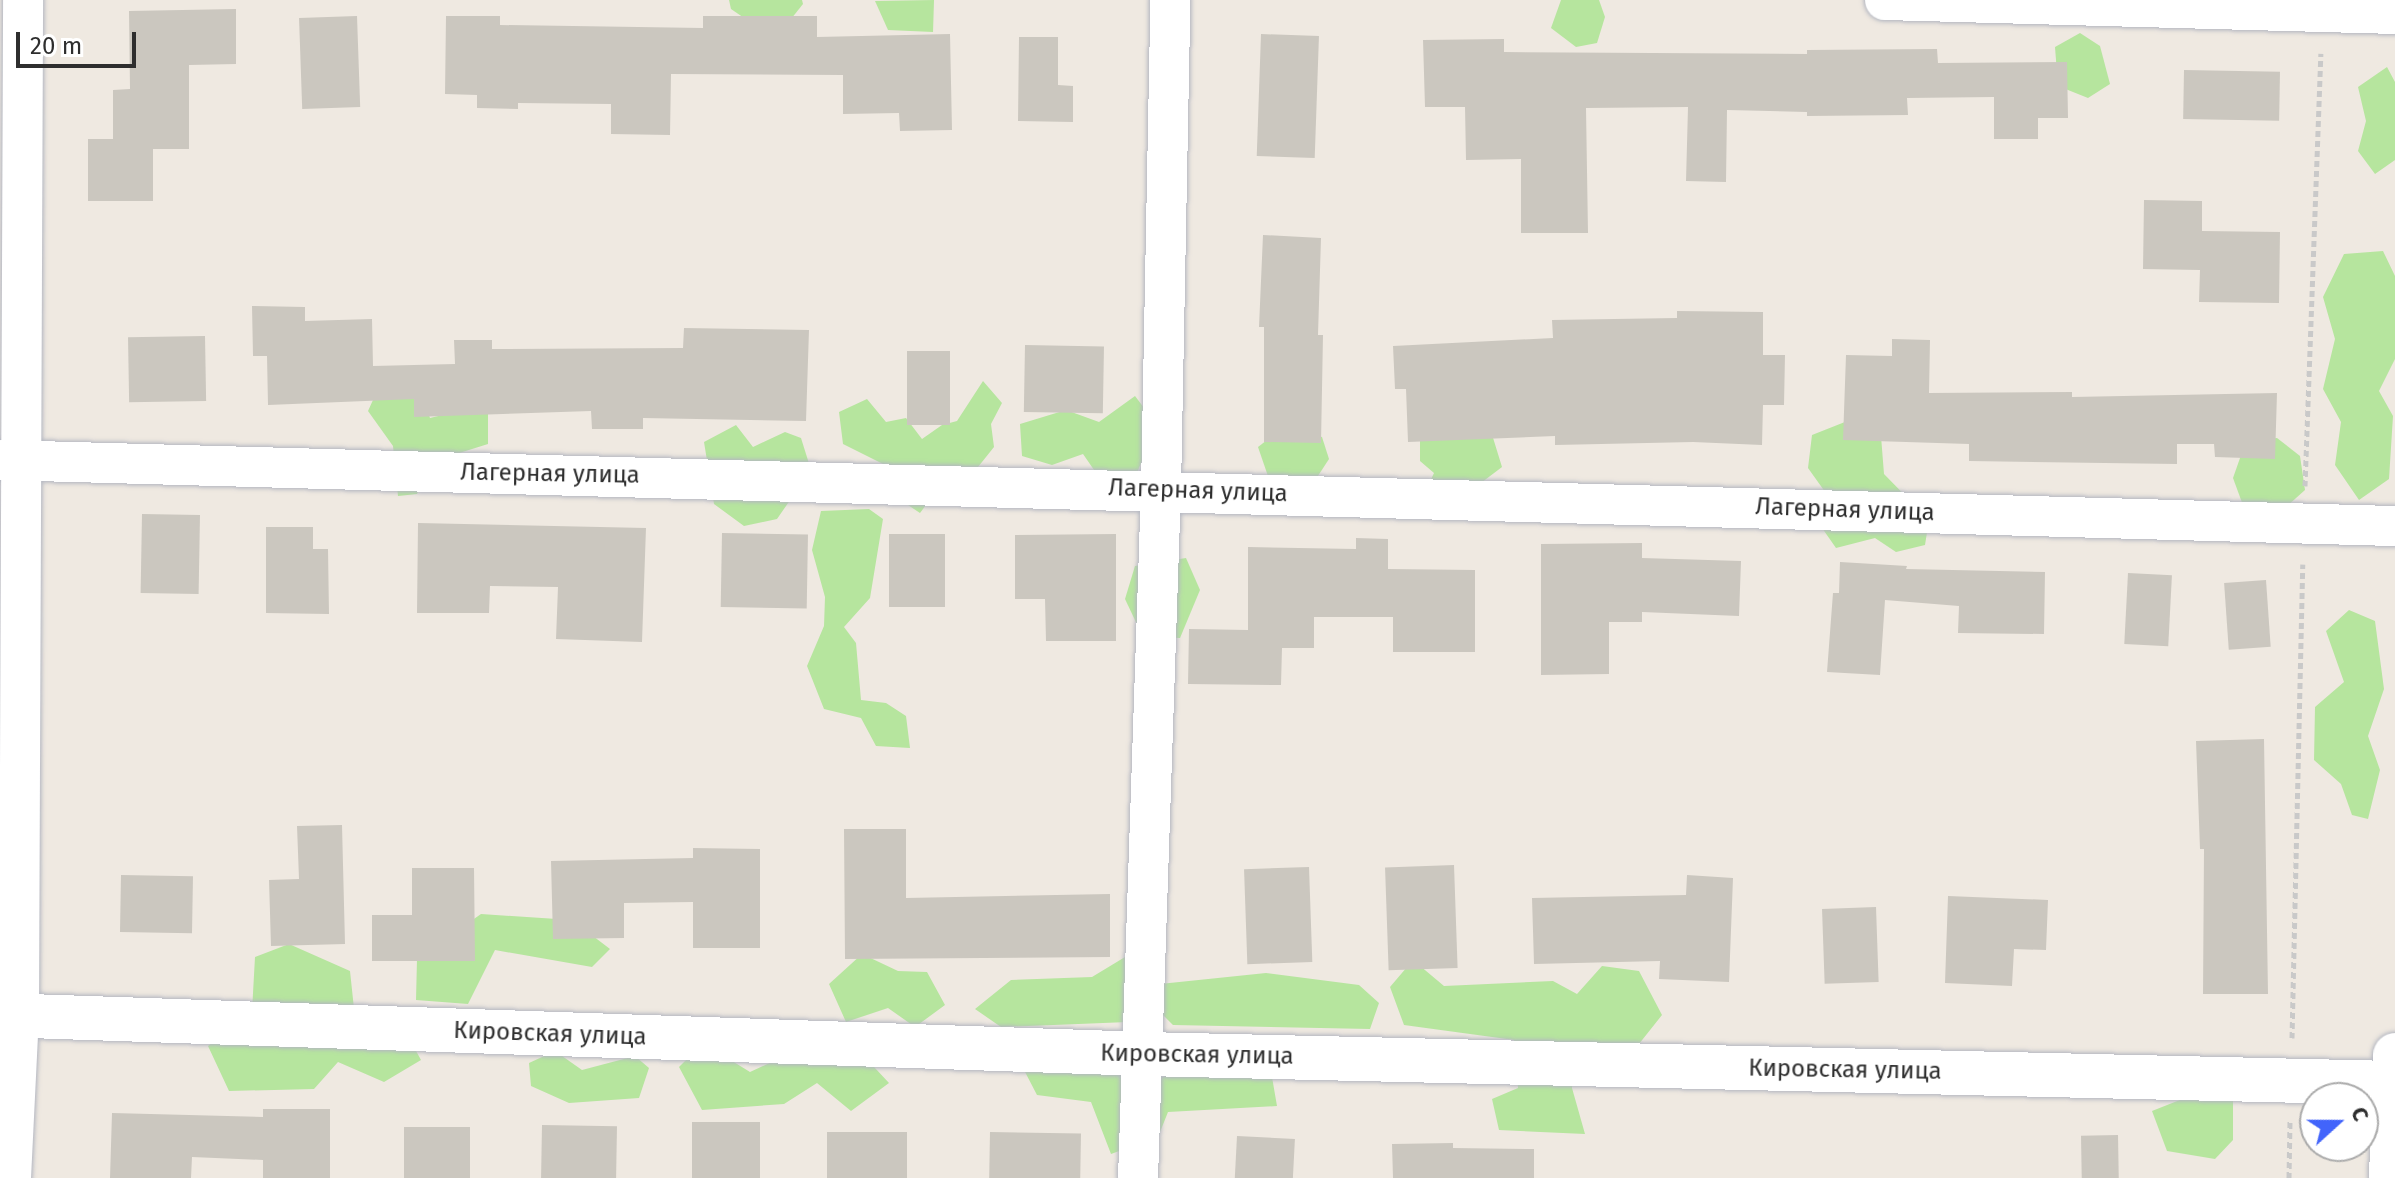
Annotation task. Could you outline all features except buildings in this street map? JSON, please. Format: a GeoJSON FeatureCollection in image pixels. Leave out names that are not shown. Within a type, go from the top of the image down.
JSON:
{"type":"FeatureCollection","features":[{"type":"Feature","properties":{"kind":"street"},"geometry":{"type":"LineString","coordinates":[[11,1178],[10,460],[23,0]]}},
{"type":"Feature","properties":{"kind":"street"},"geometry":{"type":"LineString","coordinates":[[1138,1178],[1161,490],[1170,0]]}},
{"type":"Feature","properties":{"kind":"street"},"geometry":{"type":"LineString","coordinates":[[1885,0],[2395,14]]}},
{"type":"Feature","properties":{"kind":"street","name":"Лагерная улица"},"geometry":{"type":"LineString","coordinates":[[10,460],[2395,526]]}},
{"type":"Feature","properties":{"kind":"street","name":"Кировская улица"},"geometry":{"type":"LineString","coordinates":[[9,1015],[1144,1054],[2395,1083]]}},
{"type":"Feature","properties":{"kind":"street"},"geometry":{"type":"LineString","coordinates":[[2391,1178],[2395,1055]]}},
{"type":"Feature","properties":{"kind":"path"},"geometry":{"type":"LineString","coordinates":[[2289,1178],[2304,523],[2323,12]]}},
{"type":"Feature","properties":{"kind":"green space"},"geometry":{"type":"Polygon","coordinates":[[[729,0],[802,0],[803,4],[775,39],[731,9],[729,0]]]}},
{"type":"Feature","properties":{"kind":"green space"},"geometry":{"type":"Polygon","coordinates":[[[934,0],[933,32],[888,30],[875,1],[934,0]]]}},
{"type":"Feature","properties":{"kind":"green space"},"geometry":{"type":"Polygon","coordinates":[[[1561,0],[1599,0],[1605,17],[1597,43],[1576,47],[1551,28],[1561,0]]]}},
{"type":"Feature","properties":{"kind":"green space"},"geometry":{"type":"Polygon","coordinates":[[[2080,33],[2100,46],[2110,84],[2088,98],[2058,86],[2055,47],[2080,33]]]}},
{"type":"Feature","properties":{"kind":"green space"},"geometry":{"type":"Polygon","coordinates":[[[2387,67],[2395,82],[2395,160],[2375,174],[2358,151],[2366,121],[2358,87],[2387,67]]]}},
{"type":"Feature","properties":{"kind":"green space"},"geometry":{"type":"Polygon","coordinates":[[[2383,251],[2395,276],[2395,359],[2379,391],[2393,416],[2389,479],[2359,500],[2335,465],[2341,422],[2323,389],[2335,339],[2323,297],[2344,254],[2383,251]]]}},
{"type":"Feature","properties":{"kind":"green space"},"geometry":{"type":"Polygon","coordinates":[[[983,381],[1002,403],[991,424],[994,447],[974,472],[948,476],[920,513],[893,495],[887,466],[843,444],[839,412],[867,399],[886,422],[906,418],[922,439],[942,425],[957,421],[983,381]]]}},
{"type":"Feature","properties":{"kind":"green space"},"geometry":{"type":"Polygon","coordinates":[[[417,384],[430,418],[471,408],[488,409],[488,444],[437,460],[417,494],[398,496],[393,446],[368,411],[373,400],[417,384]]]}},
{"type":"Feature","properties":{"kind":"green space"},"geometry":{"type":"Polygon","coordinates":[[[1135,396],[1157,425],[1134,480],[1101,480],[1083,454],[1052,465],[1022,456],[1020,424],[1066,410],[1099,422],[1135,396]]]}},
{"type":"Feature","properties":{"kind":"green space"},"geometry":{"type":"Polygon","coordinates":[[[1855,418],[1881,436],[1884,474],[1929,520],[1925,545],[1896,552],[1875,538],[1836,548],[1813,515],[1828,496],[1808,468],[1812,435],[1855,418]]]}},
{"type":"Feature","properties":{"kind":"green space"},"geometry":{"type":"Polygon","coordinates":[[[736,425],[753,447],[785,432],[801,438],[811,470],[777,519],[744,526],[714,504],[704,442],[736,425]]]}},
{"type":"Feature","properties":{"kind":"green space"},"geometry":{"type":"Polygon","coordinates":[[[1284,427],[1322,437],[1329,459],[1314,482],[1270,482],[1258,447],[1284,427]]]}},
{"type":"Feature","properties":{"kind":"green space"},"geometry":{"type":"Polygon","coordinates":[[[1490,428],[1502,467],[1473,489],[1424,494],[1434,473],[1420,461],[1420,434],[1490,428]]]}},
{"type":"Feature","properties":{"kind":"green space"},"geometry":{"type":"Polygon","coordinates":[[[2277,438],[2300,456],[2305,490],[2278,514],[2244,508],[2233,478],[2246,441],[2277,438]]]}},
{"type":"Feature","properties":{"kind":"green space"},"geometry":{"type":"Polygon","coordinates":[[[869,509],[883,519],[870,598],[844,627],[856,643],[861,700],[886,703],[906,716],[910,748],[876,746],[861,718],[824,709],[807,666],[824,626],[825,597],[812,550],[821,511],[869,509]]]}},
{"type":"Feature","properties":{"kind":"green space"},"geometry":{"type":"Polygon","coordinates":[[[1186,558],[1200,590],[1180,638],[1143,637],[1125,599],[1135,566],[1186,558]]]}},
{"type":"Feature","properties":{"kind":"green space"},"geometry":{"type":"Polygon","coordinates":[[[2349,610],[2375,621],[2384,689],[2368,736],[2380,770],[2368,819],[2352,815],[2341,784],[2314,760],[2315,707],[2344,682],[2326,631],[2349,610]]]}},
{"type":"Feature","properties":{"kind":"green space"},"geometry":{"type":"Polygon","coordinates":[[[481,914],[572,920],[610,949],[592,967],[495,950],[468,1004],[416,1000],[417,959],[481,914]]]}},
{"type":"Feature","properties":{"kind":"green space"},"geometry":{"type":"Polygon","coordinates":[[[289,944],[350,971],[355,1018],[409,1038],[421,1060],[384,1082],[338,1062],[314,1089],[229,1091],[208,1046],[252,1011],[255,957],[289,944]]]}},
{"type":"Feature","properties":{"kind":"green space"},"geometry":{"type":"Polygon","coordinates":[[[862,954],[898,971],[927,972],[945,1005],[915,1027],[888,1008],[846,1022],[829,984],[862,954]]]}},
{"type":"Feature","properties":{"kind":"green space"},"geometry":{"type":"Polygon","coordinates":[[[1130,954],[1160,984],[1266,973],[1359,985],[1379,1003],[1370,1029],[1173,1025],[1157,1009],[1128,1022],[1001,1027],[975,1009],[1011,980],[1092,977],[1130,954]]]}},
{"type":"Feature","properties":{"kind":"green space"},"geometry":{"type":"Polygon","coordinates":[[[1413,960],[1444,986],[1553,981],[1577,994],[1602,966],[1639,971],[1662,1015],[1631,1054],[1575,1043],[1572,1088],[1585,1134],[1499,1130],[1492,1099],[1518,1088],[1514,1040],[1404,1025],[1390,987],[1413,960]]]}},
{"type":"Feature","properties":{"kind":"green space"},"geometry":{"type":"Polygon","coordinates":[[[703,1043],[750,1072],[802,1048],[861,1053],[889,1083],[851,1111],[817,1083],[784,1104],[702,1110],[679,1067],[703,1043]]]}},
{"type":"Feature","properties":{"kind":"green space"},"geometry":{"type":"Polygon","coordinates":[[[555,1051],[582,1070],[635,1056],[649,1068],[639,1098],[569,1103],[531,1086],[529,1063],[555,1051]]]}},
{"type":"Feature","properties":{"kind":"green space"},"geometry":{"type":"Polygon","coordinates":[[[1052,1052],[1155,1080],[1220,1055],[1272,1077],[1277,1106],[1168,1112],[1158,1137],[1111,1154],[1091,1102],[1037,1095],[1024,1070],[1052,1052]]]}},
{"type":"Feature","properties":{"kind":"green space"},"geometry":{"type":"Polygon","coordinates":[[[2210,1088],[2233,1100],[2233,1140],[2215,1159],[2167,1151],[2152,1111],[2210,1088]]]}}]}
